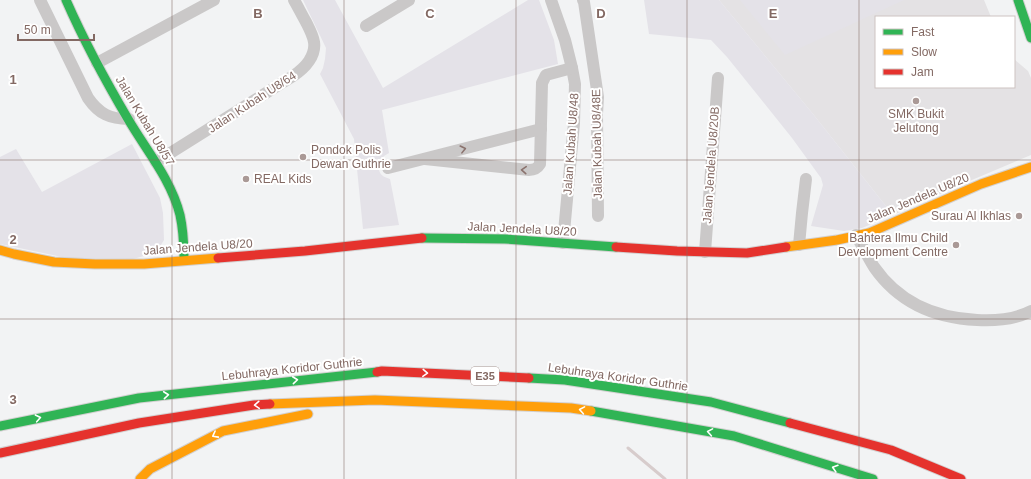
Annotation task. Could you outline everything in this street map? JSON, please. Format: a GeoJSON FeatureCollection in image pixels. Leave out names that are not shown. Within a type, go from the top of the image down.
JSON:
{"type":"FeatureCollection","features":[{"type":"Feature","properties":{"kind":"main road","name":"Jalan Kubah U8/57"},"geometry":{"type":"LineString","coordinates":[[66,0],[97,62],[129,120],[166,179],[176,201],[184,234],[184,260]]}},
{"type":"Feature","properties":{"kind":"main road"},"geometry":{"type":"LineString","coordinates":[[1018,0],[1031,38]]}},
{"type":"Feature","properties":{"kind":"main road","name":"Jalan Jendela U8/20"},"geometry":{"type":"LineString","coordinates":[[0,250],[49,261],[76,264],[144,264],[297,251],[416,238],[481,238],[705,252],[747,253],[837,240],[874,230],[981,184],[1031,167]]}},
{"type":"Feature","properties":{"kind":"main road","name":"Lebuhraya Koridor Guthrie"},"geometry":{"type":"LineString","coordinates":[[0,426],[139,398],[382,371],[565,380],[711,402],[891,450],[961,479]]}},
{"type":"Feature","properties":{"kind":"main road"},"geometry":{"type":"LineString","coordinates":[[140,479],[150,470],[223,431],[375,400]]}},
{"type":"Feature","properties":{"kind":"main road"},"geometry":{"type":"LineString","coordinates":[[0,453],[139,423],[254,405],[375,400],[570,408],[734,436],[873,479]]}},
{"type":"Feature","properties":{"kind":"street"},"geometry":{"type":"LineString","coordinates":[[40,0],[88,98],[94,106],[110,117],[129,120]]}},
{"type":"Feature","properties":{"kind":"street"},"geometry":{"type":"LineString","coordinates":[[97,62],[214,0]]}},
{"type":"Feature","properties":{"kind":"street","name":"Jalan Kubah U8/64"},"geometry":{"type":"LineString","coordinates":[[156,162],[293,76],[309,61],[313,53],[313,36],[294,0]]}},
{"type":"Feature","properties":{"kind":"street"},"geometry":{"type":"LineString","coordinates":[[366,26],[409,0]]}},
{"type":"Feature","properties":{"kind":"street","name":"Jalan Kubah U8/48"},"geometry":{"type":"LineString","coordinates":[[551,0],[565,40],[575,84],[574,123],[563,243]]}},
{"type":"Feature","properties":{"kind":"street","name":"Jalan Kubah U8/48E"},"geometry":{"type":"LineString","coordinates":[[583,0],[598,97],[598,216]]}},
{"type":"Feature","properties":{"kind":"street"},"geometry":{"type":"LineString","coordinates":[[425,159],[529,170],[538,168],[540,164],[542,83],[546,75],[572,68]]}},
{"type":"Feature","properties":{"kind":"street","name":"Jalan Jendela U8/20B"},"geometry":{"type":"LineString","coordinates":[[705,252],[718,78]]}},
{"type":"Feature","properties":{"kind":"street"},"geometry":{"type":"LineString","coordinates":[[388,168],[541,130]]}},
{"type":"Feature","properties":{"kind":"street"},"geometry":{"type":"LineString","coordinates":[[799,245],[806,179]]}},
{"type":"Feature","properties":{"kind":"street"},"geometry":{"type":"LineString","coordinates":[[856,235],[874,267],[887,283],[919,307],[933,313],[955,318],[995,321],[1013,318],[1031,311]]}},
{"type":"Feature","properties":{"kind":"shaded area"},"geometry":{"type":"Polygon","coordinates":[[[303,0],[335,0],[383,88],[528,0],[539,0],[554,40],[558,64],[382,110],[389,153],[378,163],[378,166],[382,175],[390,179],[399,225],[363,229],[354,139],[320,74],[323,68],[326,48],[303,0]]]}},
{"type":"Feature","properties":{"kind":"shaded area"},"geometry":{"type":"Polygon","coordinates":[[[644,0],[719,0],[813,114],[893,215],[862,228],[844,231],[811,226],[823,185],[821,178],[792,138],[727,57],[711,40],[649,34],[644,0]]]}},
{"type":"Feature","properties":{"kind":"shaded area","name":"SMK Bukit Jelutong"},"geometry":{"type":"Polygon","coordinates":[[[719,0],[984,0],[991,16],[875,16],[875,88],[1015,88],[1015,60],[1028,71],[1031,78],[1031,155],[893,215],[813,114],[719,0]]]}},
{"type":"Feature","properties":{"kind":"shaded area"},"geometry":{"type":"Polygon","coordinates":[[[740,0],[904,0],[785,55],[740,0]]]}},
{"type":"Feature","properties":{"kind":"shaded area"},"geometry":{"type":"Polygon","coordinates":[[[132,144],[160,198],[163,213],[164,240],[159,248],[151,254],[133,259],[67,258],[0,244],[0,157],[16,149],[42,192],[132,144]]]}},
{"type":"Feature","properties":{"kind":"waterway"},"geometry":{"type":"LineString","coordinates":[[628,448],[665,479]]}},
{"type":"Feature","properties":{"kind":"traffic: fast"},"geometry":{"type":"LineString","coordinates":[[66,0],[87,45],[111,90],[171,189],[181,220],[184,260]]}},
{"type":"Feature","properties":{"kind":"traffic: fast"},"geometry":{"type":"LineString","coordinates":[[1018,0],[1031,38]]}},
{"type":"Feature","properties":{"kind":"traffic: fast"},"geometry":{"type":"LineString","coordinates":[[422,238],[505,239],[616,247]]}},
{"type":"Feature","properties":{"kind":"traffic: fast"},"geometry":{"type":"LineString","coordinates":[[0,426],[139,398],[377,372]]}},
{"type":"Feature","properties":{"kind":"traffic: fast"},"geometry":{"type":"LineString","coordinates":[[529,378],[565,380],[711,402],[790,423]]}},
{"type":"Feature","properties":{"kind":"traffic: fast"},"geometry":{"type":"LineString","coordinates":[[591,411],[734,436],[873,479]]}},
{"type":"Feature","properties":{"kind":"traffic: slow"},"geometry":{"type":"LineString","coordinates":[[786,247],[837,240],[869,233],[981,184],[1031,167]]}},
{"type":"Feature","properties":{"kind":"traffic: slow"},"geometry":{"type":"LineString","coordinates":[[0,250],[54,262],[95,264],[144,264],[218,258]]}},
{"type":"Feature","properties":{"kind":"traffic: slow"},"geometry":{"type":"LineString","coordinates":[[270,404],[375,400],[571,408],[591,411]]}},
{"type":"Feature","properties":{"kind":"traffic: slow"},"geometry":{"type":"LineString","coordinates":[[140,479],[150,469],[223,431],[308,414]]}},
{"type":"Feature","properties":{"kind":"traffic: jam"},"geometry":{"type":"LineString","coordinates":[[218,258],[305,251],[422,238]]}},
{"type":"Feature","properties":{"kind":"traffic: jam"},"geometry":{"type":"LineString","coordinates":[[616,247],[677,251],[747,253],[786,247]]}},
{"type":"Feature","properties":{"kind":"traffic: jam"},"geometry":{"type":"LineString","coordinates":[[377,372],[529,378]]}},
{"type":"Feature","properties":{"kind":"traffic: jam"},"geometry":{"type":"LineString","coordinates":[[0,453],[139,423],[254,405],[270,404]]}},
{"type":"Feature","properties":{"kind":"traffic: jam"},"geometry":{"type":"LineString","coordinates":[[790,423],[891,450],[961,479]]}},
{"type":"Feature","properties":{"kind":"place","name":"SMK Bukit Jelutong"},"geometry":{"type":"Point","coordinates":[916,101]}},
{"type":"Feature","properties":{"kind":"place","name":"Pondok Polis Dewan Guthrie"},"geometry":{"type":"Point","coordinates":[303,157]}},
{"type":"Feature","properties":{"kind":"place","name":"REAL Kids"},"geometry":{"type":"Point","coordinates":[246,179]}},
{"type":"Feature","properties":{"kind":"place","name":"Surau Al Ikhlas"},"geometry":{"type":"Point","coordinates":[1019,216]}},
{"type":"Feature","properties":{"kind":"place","name":"Bahtera Ilmu Child Development Centre"},"geometry":{"type":"Point","coordinates":[956,245]}}]}
